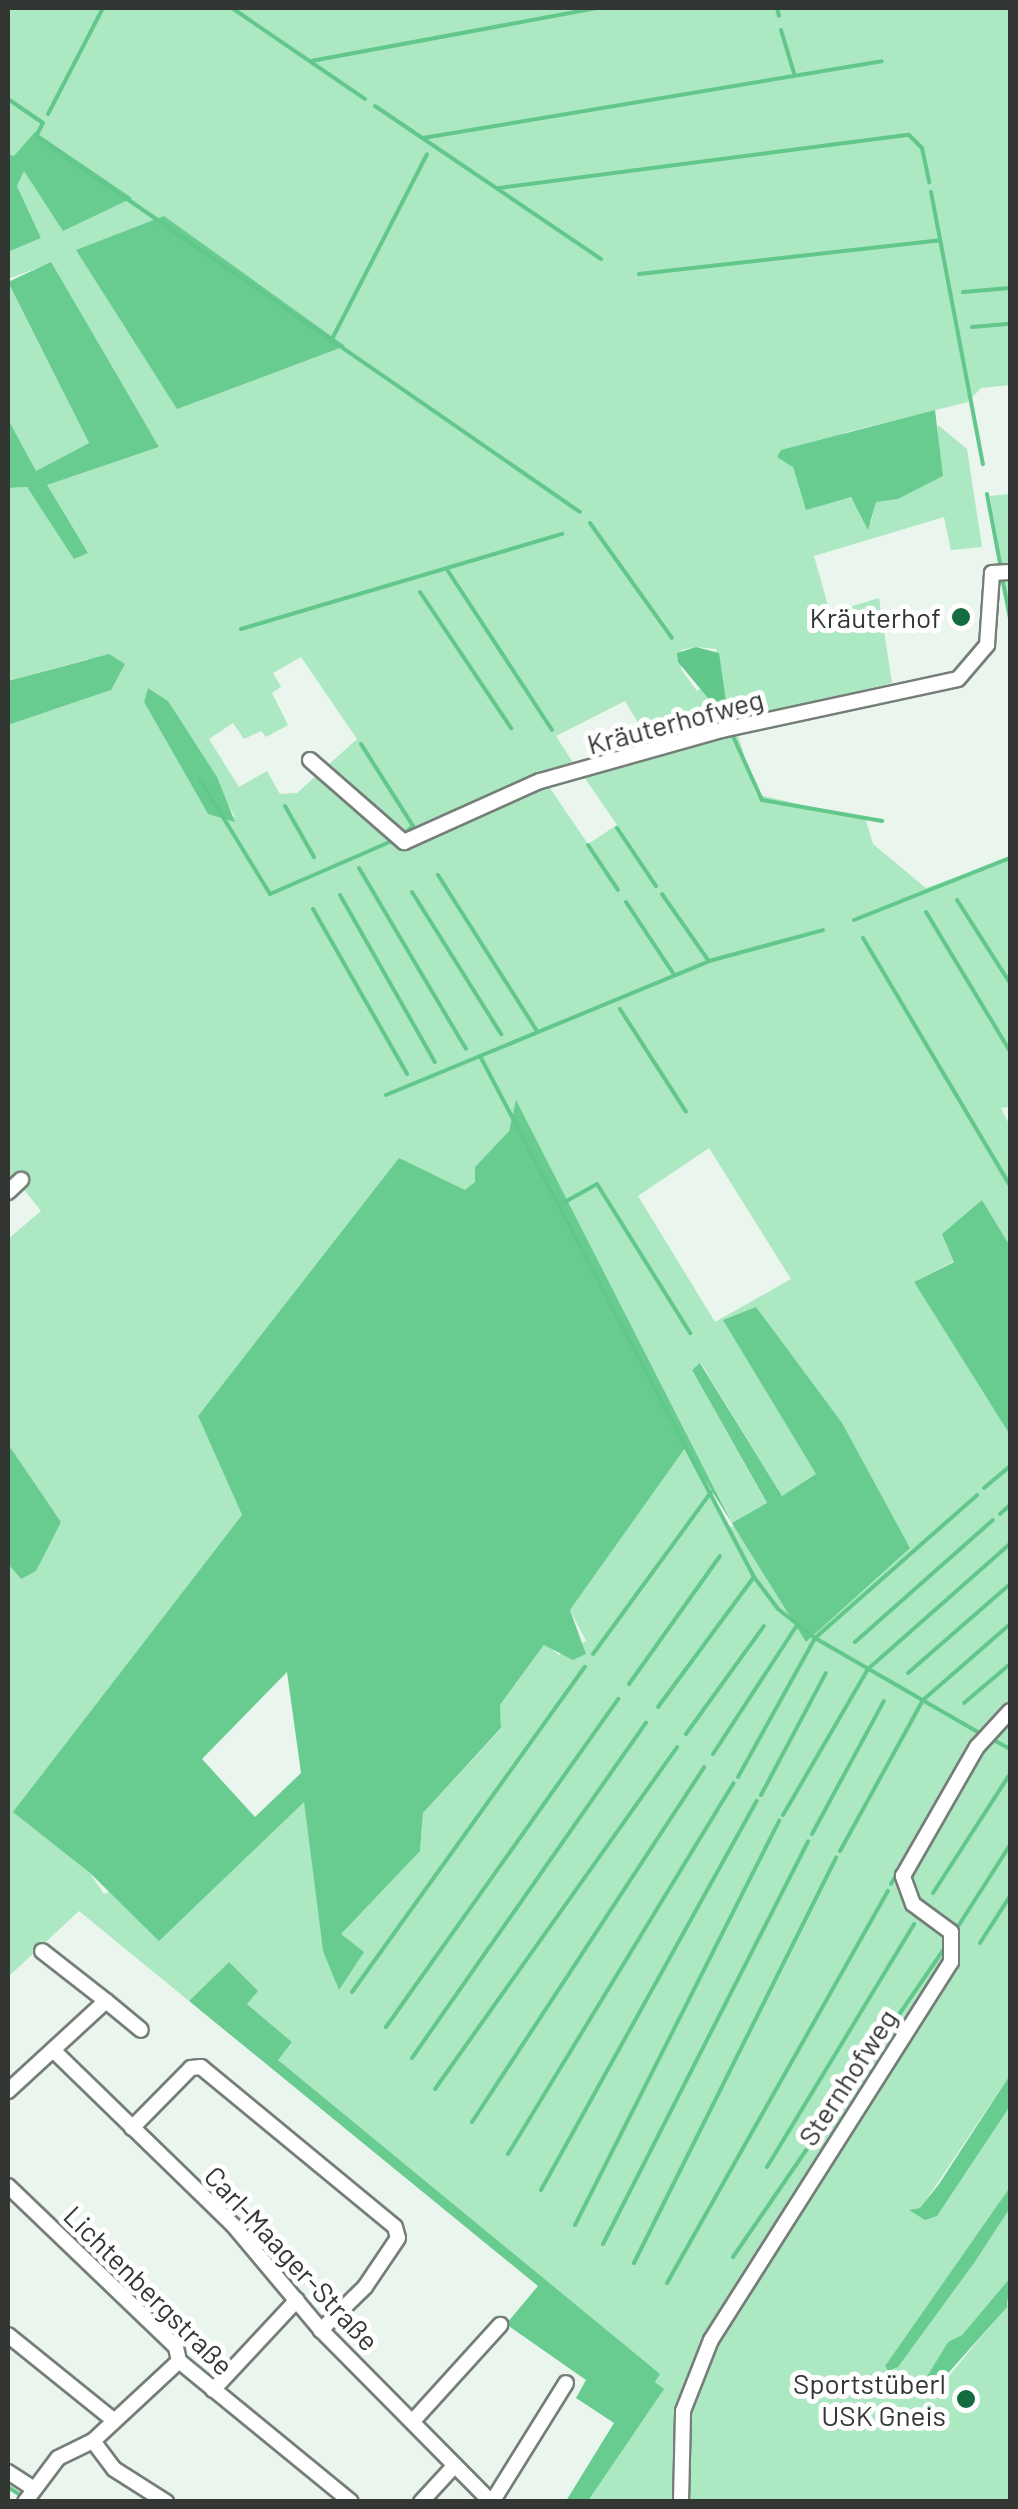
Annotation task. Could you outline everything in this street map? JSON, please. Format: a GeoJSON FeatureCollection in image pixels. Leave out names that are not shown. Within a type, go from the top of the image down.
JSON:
{"type":"FeatureCollection","features":[{"type":"Feature","properties":{"kind":"street","name":"Kräuterhofweg"},"geometry":{"type":"LineString","coordinates":[[310,760],[404,842],[540,781],[722,730],[958,680],[988,646],[992,574],[1010,572]]}},
{"type":"Feature","properties":{"kind":"street"},"geometry":{"type":"LineString","coordinates":[[8,1192],[21,1180]]}},
{"type":"Feature","properties":{"kind":"street","name":"Sternhofweg"},"geometry":{"type":"LineString","coordinates":[[681,2502],[683,2410],[705,2352],[950,1962],[951,1932],[913,1904],[903,1876],[977,1747],[1010,1712]]}},
{"type":"Feature","properties":{"kind":"street"},"geometry":{"type":"LineString","coordinates":[[42,1951],[141,2030]]}},
{"type":"Feature","properties":{"kind":"street"},"geometry":{"type":"LineString","coordinates":[[8,2092],[106,2002]]}},
{"type":"Feature","properties":{"kind":"street","name":"Carl-Maager-Straße"},"geometry":{"type":"LineString","coordinates":[[53,2050],[233,2226],[321,2330],[492,2502]]}},
{"type":"Feature","properties":{"kind":"street"},"geometry":{"type":"LineString","coordinates":[[132,2128],[191,2068],[201,2067],[395,2227],[398,2238],[365,2287],[321,2330]]}},
{"type":"Feature","properties":{"kind":"street","name":"Lichtenbergstraße"},"geometry":{"type":"LineString","coordinates":[[8,2186],[176,2347],[179,2361],[351,2502]]}},
{"type":"Feature","properties":{"kind":"street"},"geometry":{"type":"LineString","coordinates":[[213,2390],[298,2300]]}},
{"type":"Feature","properties":{"kind":"street"},"geometry":{"type":"LineString","coordinates":[[413,2421],[500,2325]]}},
{"type":"Feature","properties":{"kind":"street"},"geometry":{"type":"LineString","coordinates":[[8,2335],[112,2419]]}},
{"type":"Feature","properties":{"kind":"street"},"geometry":{"type":"LineString","coordinates":[[8,2472],[29,2495],[70,2448],[93,2440],[179,2361]]}},
{"type":"Feature","properties":{"kind":"street"},"geometry":{"type":"LineString","coordinates":[[492,2502],[566,2383]]}},
{"type":"Feature","properties":{"kind":"street"},"geometry":{"type":"LineString","coordinates":[[93,2440],[114,2469],[166,2502]]}},
{"type":"Feature","properties":{"kind":"street"},"geometry":{"type":"LineString","coordinates":[[420,2502],[454,2465]]}},
{"type":"Feature","properties":{"kind":"shaded area"},"geometry":{"type":"Polygon","coordinates":[[[8,8],[1010,8],[1010,385],[981,388],[968,402],[844,433],[793,467],[806,509],[850,497],[871,522],[876,501],[898,499],[943,476],[936,459],[938,425],[967,449],[982,547],[951,550],[944,517],[814,556],[830,613],[879,598],[892,683],[734,722],[756,794],[866,820],[873,844],[926,888],[1010,858],[1010,1107],[1001,1108],[1010,1126],[1010,1246],[982,1200],[954,1261],[914,1282],[1010,1435],[1010,2075],[920,2209],[925,2220],[1010,2106],[1010,2187],[885,2366],[888,2371],[898,2366],[1010,2208],[1010,2278],[962,2335],[948,2342],[924,2381],[934,2394],[1010,2302],[1010,2501],[588,2501],[663,2389],[655,2382],[659,2374],[277,2060],[292,2042],[247,2004],[229,1962],[189,2001],[79,1911],[8,1977],[8,1564],[21,1579],[61,1522],[8,1444],[8,1239],[41,1211],[21,1186],[8,1191],[8,725],[111,690],[88,659],[8,681],[8,488],[27,487],[75,559],[87,552],[46,485],[159,447],[51,263],[8,279],[8,252],[41,238],[17,186],[24,170],[131,198],[8,154],[8,8]],[[716,649],[681,650],[681,669],[697,691],[722,673],[716,649]],[[301,657],[273,673],[281,687],[272,693],[288,725],[266,737],[261,731],[244,739],[233,723],[209,739],[239,787],[267,771],[280,794],[297,793],[357,739],[301,657]],[[148,688],[144,702],[208,814],[235,817],[168,701],[148,688]],[[625,701],[556,736],[577,769],[543,778],[588,844],[617,825],[582,774],[656,753],[625,701]],[[516,1101],[509,1131],[475,1167],[475,1183],[465,1190],[399,1159],[198,1416],[242,1515],[14,1812],[90,1873],[104,1894],[304,1801],[323,1951],[420,1851],[423,1813],[501,1729],[500,1705],[545,1644],[559,1655],[586,1641],[570,1610],[685,1447],[729,1526],[910,1547],[724,1320],[817,1474],[782,1496],[701,1363],[692,1370],[767,1504],[733,1524],[516,1101]],[[709,1148],[638,1196],[715,1322],[791,1279],[709,1148]]]}},
{"type":"Feature","properties":{"kind":"shaded area"},"geometry":{"type":"Polygon","coordinates":[[[35,132],[132,198],[63,231],[24,171],[17,186],[41,238],[8,252],[8,154],[14,156],[35,132]]]}},
{"type":"Feature","properties":{"kind":"shaded area"},"geometry":{"type":"Polygon","coordinates":[[[164,216],[345,346],[177,409],[76,250],[164,216]]]}},
{"type":"Feature","properties":{"kind":"shaded area"},"geometry":{"type":"Polygon","coordinates":[[[51,262],[159,447],[47,485],[88,553],[74,559],[27,487],[8,488],[8,419],[36,471],[89,443],[8,282],[51,262]]]}},
{"type":"Feature","properties":{"kind":"shaded area"},"geometry":{"type":"Polygon","coordinates":[[[8,282],[89,443],[36,471],[8,419],[8,282]]]}},
{"type":"Feature","properties":{"kind":"shaded area"},"geometry":{"type":"Polygon","coordinates":[[[935,410],[943,476],[898,499],[876,502],[868,530],[851,497],[806,510],[793,467],[777,457],[781,450],[935,410]]]}},
{"type":"Feature","properties":{"kind":"shaded area"},"geometry":{"type":"Polygon","coordinates":[[[1010,494],[1010,610],[990,496],[1010,494]]]}},
{"type":"Feature","properties":{"kind":"shaded area"},"geometry":{"type":"Polygon","coordinates":[[[696,647],[719,653],[726,701],[718,710],[678,662],[677,653],[696,647]]]}},
{"type":"Feature","properties":{"kind":"shaded area"},"geometry":{"type":"Polygon","coordinates":[[[109,654],[125,664],[111,690],[8,725],[8,681],[109,654]]]}},
{"type":"Feature","properties":{"kind":"shaded area"},"geometry":{"type":"Polygon","coordinates":[[[148,688],[168,701],[217,777],[235,822],[208,814],[144,702],[148,688]]]}},
{"type":"Feature","properties":{"kind":"shaded area"},"geometry":{"type":"Polygon","coordinates":[[[516,1100],[732,1523],[767,1503],[692,1370],[700,1363],[782,1496],[816,1474],[723,1320],[756,1307],[842,1423],[910,1548],[806,1642],[685,1448],[570,1610],[586,1654],[573,1660],[544,1645],[500,1705],[501,1728],[423,1813],[420,1851],[341,1934],[364,1952],[339,1990],[323,1951],[304,1802],[159,1941],[90,1873],[13,1812],[242,1515],[198,1416],[399,1158],[465,1190],[475,1182],[475,1167],[509,1131],[516,1100]],[[287,1672],[202,1759],[255,1817],[301,1773],[287,1672]]]}},
{"type":"Feature","properties":{"kind":"shaded area"},"geometry":{"type":"Polygon","coordinates":[[[982,1200],[1010,1246],[1010,1435],[914,1282],[954,1262],[942,1234],[982,1200]]]}},
{"type":"Feature","properties":{"kind":"shaded area"},"geometry":{"type":"Polygon","coordinates":[[[8,1444],[61,1522],[36,1571],[21,1579],[8,1564],[8,1444]]]}},
{"type":"Feature","properties":{"kind":"shaded area"},"geometry":{"type":"Polygon","coordinates":[[[229,1962],[258,1991],[247,2004],[292,2042],[278,2060],[660,2374],[655,2382],[664,2389],[588,2501],[566,2501],[614,2423],[576,2398],[586,2380],[506,2324],[538,2286],[189,2001],[229,1962]]]}},
{"type":"Feature","properties":{"kind":"shaded area"},"geometry":{"type":"Polygon","coordinates":[[[1010,2075],[1010,2106],[937,2216],[925,2220],[909,2210],[920,2208],[939,2184],[1010,2075]]]}},
{"type":"Feature","properties":{"kind":"shaded area"},"geometry":{"type":"Polygon","coordinates":[[[1010,2187],[1010,2208],[974,2263],[898,2367],[888,2371],[885,2366],[1010,2187]]]}},
{"type":"Feature","properties":{"kind":"shaded area"},"geometry":{"type":"Polygon","coordinates":[[[1010,2278],[1007,2307],[926,2398],[924,2381],[948,2342],[962,2335],[1010,2278]]]}},
{"type":"Feature","properties":{"kind":"waterway"},"geometry":{"type":"LineString","coordinates":[[48,114],[103,8]]}},
{"type":"Feature","properties":{"kind":"waterway"},"geometry":{"type":"LineString","coordinates":[[232,8],[365,99]]}},
{"type":"Feature","properties":{"kind":"waterway"},"geometry":{"type":"LineString","coordinates":[[311,61],[598,8]]}},
{"type":"Feature","properties":{"kind":"waterway"},"geometry":{"type":"LineString","coordinates":[[777,8],[779,16]]}},
{"type":"Feature","properties":{"kind":"waterway"},"geometry":{"type":"LineString","coordinates":[[781,30],[794,73]]}},
{"type":"Feature","properties":{"kind":"waterway"},"geometry":{"type":"LineString","coordinates":[[423,138],[882,61]]}},
{"type":"Feature","properties":{"kind":"waterway"},"geometry":{"type":"LineString","coordinates":[[8,99],[43,123],[36,136],[580,512]]}},
{"type":"Feature","properties":{"kind":"waterway"},"geometry":{"type":"LineString","coordinates":[[375,106],[601,259]]}},
{"type":"Feature","properties":{"kind":"waterway"},"geometry":{"type":"LineString","coordinates":[[499,188],[909,135],[922,148],[929,182]]}},
{"type":"Feature","properties":{"kind":"waterway"},"geometry":{"type":"LineString","coordinates":[[331,341],[427,154]]}},
{"type":"Feature","properties":{"kind":"waterway"},"geometry":{"type":"LineString","coordinates":[[931,192],[983,464]]}},
{"type":"Feature","properties":{"kind":"waterway"},"geometry":{"type":"LineString","coordinates":[[639,274],[940,240]]}},
{"type":"Feature","properties":{"kind":"waterway"},"geometry":{"type":"LineString","coordinates":[[963,292],[1010,288]]}},
{"type":"Feature","properties":{"kind":"waterway"},"geometry":{"type":"LineString","coordinates":[[972,327],[1010,324]]}},
{"type":"Feature","properties":{"kind":"waterway"},"geometry":{"type":"LineString","coordinates":[[987,494],[1001,568]]}},
{"type":"Feature","properties":{"kind":"waterway"},"geometry":{"type":"LineString","coordinates":[[590,523],[672,638]]}},
{"type":"Feature","properties":{"kind":"waterway"},"geometry":{"type":"LineString","coordinates":[[241,629],[562,534]]}},
{"type":"Feature","properties":{"kind":"waterway"},"geometry":{"type":"LineString","coordinates":[[448,571],[552,730]]}},
{"type":"Feature","properties":{"kind":"waterway"},"geometry":{"type":"LineString","coordinates":[[1003,582],[1010,618]]}},
{"type":"Feature","properties":{"kind":"waterway"},"geometry":{"type":"LineString","coordinates":[[420,592],[511,728]]}},
{"type":"Feature","properties":{"kind":"waterway"},"geometry":{"type":"LineString","coordinates":[[718,710],[724,721]]}},
{"type":"Feature","properties":{"kind":"waterway"},"geometry":{"type":"LineString","coordinates":[[732,734],[762,800],[882,821]]}},
{"type":"Feature","properties":{"kind":"waterway"},"geometry":{"type":"LineString","coordinates":[[361,744],[413,826],[405,833]]}},
{"type":"Feature","properties":{"kind":"waterway"},"geometry":{"type":"LineString","coordinates":[[199,778],[270,894],[392,841]]}},
{"type":"Feature","properties":{"kind":"waterway"},"geometry":{"type":"LineString","coordinates":[[285,806],[314,857]]}},
{"type":"Feature","properties":{"kind":"waterway"},"geometry":{"type":"LineString","coordinates":[[617,828],[656,886]]}},
{"type":"Feature","properties":{"kind":"waterway"},"geometry":{"type":"LineString","coordinates":[[588,845],[618,890]]}},
{"type":"Feature","properties":{"kind":"waterway"},"geometry":{"type":"LineString","coordinates":[[854,920],[1010,858]]}},
{"type":"Feature","properties":{"kind":"waterway"},"geometry":{"type":"LineString","coordinates":[[359,868],[466,1049]]}},
{"type":"Feature","properties":{"kind":"waterway"},"geometry":{"type":"LineString","coordinates":[[438,875],[537,1031]]}},
{"type":"Feature","properties":{"kind":"waterway"},"geometry":{"type":"LineString","coordinates":[[412,892],[501,1034]]}},
{"type":"Feature","properties":{"kind":"waterway"},"geometry":{"type":"LineString","coordinates":[[662,894],[708,960]]}},
{"type":"Feature","properties":{"kind":"waterway"},"geometry":{"type":"LineString","coordinates":[[340,895],[435,1062]]}},
{"type":"Feature","properties":{"kind":"waterway"},"geometry":{"type":"LineString","coordinates":[[957,900],[1010,983]]}},
{"type":"Feature","properties":{"kind":"waterway"},"geometry":{"type":"LineString","coordinates":[[626,902],[673,973]]}},
{"type":"Feature","properties":{"kind":"waterway"},"geometry":{"type":"LineString","coordinates":[[313,909],[407,1074]]}},
{"type":"Feature","properties":{"kind":"waterway"},"geometry":{"type":"LineString","coordinates":[[926,912],[1010,1051]]}},
{"type":"Feature","properties":{"kind":"waterway"},"geometry":{"type":"LineString","coordinates":[[386,1095],[709,961],[823,930]]}},
{"type":"Feature","properties":{"kind":"waterway"},"geometry":{"type":"LineString","coordinates":[[863,938],[1010,1186]]}},
{"type":"Feature","properties":{"kind":"waterway"},"geometry":{"type":"LineString","coordinates":[[620,1009],[686,1112]]}},
{"type":"Feature","properties":{"kind":"waterway"},"geometry":{"type":"LineString","coordinates":[[480,1056],[754,1577],[778,1609],[815,1638],[978,1732]]}},
{"type":"Feature","properties":{"kind":"waterway"},"geometry":{"type":"LineString","coordinates":[[563,1203],[597,1184],[690,1333]]}},
{"type":"Feature","properties":{"kind":"waterway"},"geometry":{"type":"LineString","coordinates":[[984,1488],[1010,1466]]}},
{"type":"Feature","properties":{"kind":"waterway"},"geometry":{"type":"LineString","coordinates":[[593,1654],[711,1492]]}},
{"type":"Feature","properties":{"kind":"waterway"},"geometry":{"type":"LineString","coordinates":[[738,1777],[815,1638],[977,1495]]}},
{"type":"Feature","properties":{"kind":"waterway"},"geometry":{"type":"LineString","coordinates":[[1000,1514],[1010,1505]]}},
{"type":"Feature","properties":{"kind":"waterway"},"geometry":{"type":"LineString","coordinates":[[855,1642],[993,1520]]}},
{"type":"Feature","properties":{"kind":"waterway"},"geometry":{"type":"LineString","coordinates":[[783,1815],[868,1669],[1010,1544]]}},
{"type":"Feature","properties":{"kind":"waterway"},"geometry":{"type":"LineString","coordinates":[[629,1684],[720,1556]]}},
{"type":"Feature","properties":{"kind":"waterway"},"geometry":{"type":"LineString","coordinates":[[658,1707],[753,1578]]}},
{"type":"Feature","properties":{"kind":"waterway"},"geometry":{"type":"LineString","coordinates":[[908,1673],[1010,1584]]}},
{"type":"Feature","properties":{"kind":"waterway"},"geometry":{"type":"LineString","coordinates":[[840,1851],[923,1700],[1010,1624]]}},
{"type":"Feature","properties":{"kind":"waterway"},"geometry":{"type":"LineString","coordinates":[[713,1754],[797,1625]]}},
{"type":"Feature","properties":{"kind":"waterway"},"geometry":{"type":"LineString","coordinates":[[686,1734],[764,1626]]}},
{"type":"Feature","properties":{"kind":"waterway"},"geometry":{"type":"LineString","coordinates":[[964,1703],[1010,1664]]}},
{"type":"Feature","properties":{"kind":"waterway"},"geometry":{"type":"LineString","coordinates":[[352,1992],[585,1667]]}},
{"type":"Feature","properties":{"kind":"waterway"},"geometry":{"type":"LineString","coordinates":[[761,1795],[826,1673]]}},
{"type":"Feature","properties":{"kind":"waterway"},"geometry":{"type":"LineString","coordinates":[[386,2027],[618,1699]]}},
{"type":"Feature","properties":{"kind":"waterway"},"geometry":{"type":"LineString","coordinates":[[812,1834],[884,1701]]}},
{"type":"Feature","properties":{"kind":"waterway"},"geometry":{"type":"LineString","coordinates":[[971,1745],[1010,1702]]}},
{"type":"Feature","properties":{"kind":"waterway"},"geometry":{"type":"LineString","coordinates":[[412,2058],[646,1723]]}},
{"type":"Feature","properties":{"kind":"waterway"},"geometry":{"type":"LineString","coordinates":[[992,1739],[1010,1749]]}},
{"type":"Feature","properties":{"kind":"waterway"},"geometry":{"type":"LineString","coordinates":[[435,2089],[677,1747]]}},
{"type":"Feature","properties":{"kind":"waterway"},"geometry":{"type":"LineString","coordinates":[[472,2122],[704,1767]]}},
{"type":"Feature","properties":{"kind":"waterway"},"geometry":{"type":"LineString","coordinates":[[891,1884],[956,1771]]}},
{"type":"Feature","properties":{"kind":"waterway"},"geometry":{"type":"LineString","coordinates":[[933,1893],[1010,1774]]}},
{"type":"Feature","properties":{"kind":"waterway"},"geometry":{"type":"LineString","coordinates":[[508,2154],[734,1783]]}},
{"type":"Feature","properties":{"kind":"waterway"},"geometry":{"type":"LineString","coordinates":[[541,2190],[757,1801]]}},
{"type":"Feature","properties":{"kind":"waterway"},"geometry":{"type":"LineString","coordinates":[[575,2225],[779,1821]]}},
{"type":"Feature","properties":{"kind":"waterway"},"geometry":{"type":"LineString","coordinates":[[603,2244],[808,1841]]}},
{"type":"Feature","properties":{"kind":"waterway"},"geometry":{"type":"LineString","coordinates":[[959,1925],[1010,1845]]}},
{"type":"Feature","properties":{"kind":"waterway"},"geometry":{"type":"LineString","coordinates":[[634,2263],[836,1857]]}},
{"type":"Feature","properties":{"kind":"waterway"},"geometry":{"type":"LineString","coordinates":[[667,2283],[888,1891]]}},
{"type":"Feature","properties":{"kind":"waterway"},"geometry":{"type":"LineString","coordinates":[[980,1943],[1010,1896]]}},
{"type":"Feature","properties":{"kind":"waterway"},"geometry":{"type":"LineString","coordinates":[[767,2167],[914,1924]]}},
{"type":"Feature","properties":{"kind":"waterway"},"geometry":{"type":"LineString","coordinates":[[733,2257],[945,1947]]}},
{"type":"Feature","properties":{"kind":"waterway"},"geometry":{"type":"LineString","coordinates":[[8,2487],[25,2498]]}},
{"type":"Feature","properties":{"kind":"place","name":"Kräuterhof"},"geometry":{"type":"Point","coordinates":[961,617]}},
{"type":"Feature","properties":{"kind":"place","name":"Sportstüberl USK Gneis"},"geometry":{"type":"Point","coordinates":[966,2399]}}]}
